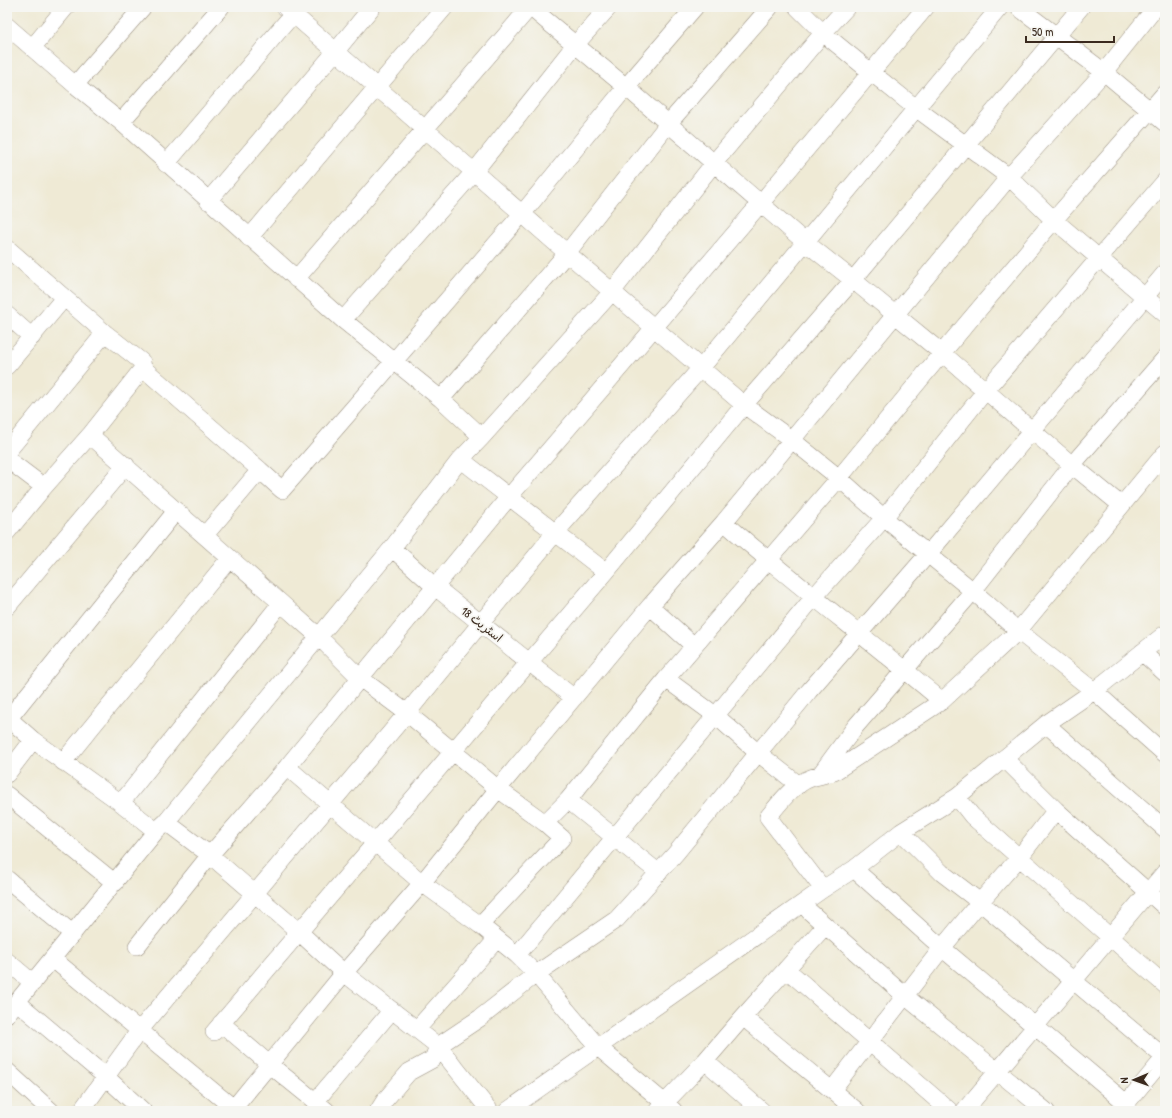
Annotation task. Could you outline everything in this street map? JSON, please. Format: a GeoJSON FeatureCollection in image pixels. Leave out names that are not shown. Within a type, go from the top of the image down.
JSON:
{"type":"FeatureCollection","features":[{"type":"Feature","properties":{"kind":"street"},"geometry":{"type":"LineString","coordinates":[[32,48],[66,7]]}},
{"type":"Feature","properties":{"kind":"street"},"geometry":{"type":"LineString","coordinates":[[75,85],[143,7]]}},
{"type":"Feature","properties":{"kind":"street"},"geometry":{"type":"LineString","coordinates":[[121,122],[220,7]]}},
{"type":"Feature","properties":{"kind":"street"},"geometry":{"type":"LineString","coordinates":[[208,201],[372,7]]}},
{"type":"Feature","properties":{"kind":"street"},"geometry":{"type":"LineString","coordinates":[[249,238],[378,88],[445,7]]}},
{"type":"Feature","properties":{"kind":"street"},"geometry":{"type":"LineString","coordinates":[[296,279],[530,7],[626,87],[805,242],[942,353],[1072,465],[1121,505]]}},
{"type":"Feature","properties":{"kind":"street"},"geometry":{"type":"LineString","coordinates":[[343,320],[474,172],[575,45],[608,7]]}},
{"type":"Feature","properties":{"kind":"street"},"geometry":{"type":"LineString","coordinates":[[7,248],[105,333],[142,362],[143,368],[282,490],[522,214],[626,87],[695,7]]}},
{"type":"Feature","properties":{"kind":"street"},"geometry":{"type":"LineString","coordinates":[[441,399],[567,253],[668,124],[770,7]]}},
{"type":"Feature","properties":{"kind":"street"},"geometry":{"type":"LineString","coordinates":[[797,7],[823,34],[917,109],[1009,177],[1054,220],[1165,314]]}},
{"type":"Feature","properties":{"kind":"street"},"geometry":{"type":"LineString","coordinates":[[144,1111],[106,1077],[12,1008],[392,548],[459,462],[612,292],[714,163],[847,7]]}},
{"type":"Feature","properties":{"kind":"street"},"geometry":{"type":"LineString","coordinates":[[137,946],[210,855],[288,767],[434,586],[509,496],[872,73],[926,7]]}},
{"type":"Feature","properties":{"kind":"street"},"geometry":{"type":"LineString","coordinates":[[81,1111],[139,1032],[407,713],[480,622],[555,533],[701,368],[1000,7]]}},
{"type":"Feature","properties":{"kind":"street"},"geometry":{"type":"LineString","coordinates":[[1018,7],[1104,72],[1165,123]]}},
{"type":"Feature","properties":{"kind":"street"},"geometry":{"type":"LineString","coordinates":[[392,1010],[321,1106],[269,1064],[217,1027],[606,572],[744,405],[853,280],[1081,7]]}},
{"type":"Feature","properties":{"kind":"street"},"geometry":{"type":"LineString","coordinates":[[53,959],[139,1032],[235,1110],[269,1064],[344,973],[422,883],[650,606],[724,522],[1009,177],[1104,72],[1156,7]]}},
{"type":"Feature","properties":{"kind":"street"},"geometry":{"type":"LineString","coordinates":[[166,164],[292,9],[336,51],[425,130],[744,405],[792,440],[839,478],[1018,631],[1094,691],[1165,754]]}},
{"type":"Feature","properties":{"kind":"street"},"geometry":{"type":"LineString","coordinates":[[7,26],[75,85],[121,122],[166,164],[343,320],[441,399],[482,437]]}},
{"type":"Feature","properties":{"kind":"street"},"geometry":{"type":"LineString","coordinates":[[545,823],[568,800],[666,679],[839,478],[1054,220],[1151,111],[1165,93]]}},
{"type":"Feature","properties":{"kind":"street"},"geometry":{"type":"LineString","coordinates":[[517,955],[814,597],[884,518],[986,390],[1165,181]]}},
{"type":"Feature","properties":{"kind":"street"},"geometry":{"type":"LineString","coordinates":[[378,1111],[385,1100],[409,1072],[433,1059],[438,1046],[480,1018],[536,974],[617,919],[676,853],[808,691],[928,554],[1165,273]]}},
{"type":"Feature","properties":{"kind":"street"},"geometry":{"type":"LineString","coordinates":[[7,366],[64,298]]}},
{"type":"Feature","properties":{"kind":"street"},"geometry":{"type":"LineString","coordinates":[[7,315],[32,337]]}},
{"type":"Feature","properties":{"kind":"street"},"geometry":{"type":"LineString","coordinates":[[7,452],[105,333]]}},
{"type":"Feature","properties":{"kind":"street"},"geometry":{"type":"LineString","coordinates":[[819,776],[855,727],[973,591],[1072,465],[1165,358]]}},
{"type":"Feature","properties":{"kind":"street"},"geometry":{"type":"LineString","coordinates":[[7,532],[90,435],[143,368]]}},
{"type":"Feature","properties":{"kind":"street"},"geometry":{"type":"LineString","coordinates":[[90,435],[126,465],[318,636],[360,678],[407,713],[498,789],[545,823],[562,838],[480,925]]}},
{"type":"Feature","properties":{"kind":"street"},"geometry":{"type":"LineString","coordinates":[[823,889],[768,817],[780,802],[799,785],[810,778],[834,772],[942,701],[1018,631],[1165,453]]}},
{"type":"Feature","properties":{"kind":"street"},"geometry":{"type":"LineString","coordinates":[[7,459],[44,487]]}},
{"type":"Feature","properties":{"kind":"street"},"geometry":{"type":"LineString","coordinates":[[459,462],[468,465],[606,572]]}},
{"type":"Feature","properties":{"kind":"street"},"geometry":{"type":"LineString","coordinates":[[7,607],[126,465]]}},
{"type":"Feature","properties":{"kind":"street"},"geometry":{"type":"LineString","coordinates":[[205,535],[260,470]]}},
{"type":"Feature","properties":{"kind":"street"},"geometry":{"type":"LineString","coordinates":[[176,511],[8,718],[33,740],[121,803],[210,855],[344,973],[438,1046],[490,1111]]}},
{"type":"Feature","properties":{"kind":"street"},"geometry":{"type":"LineString","coordinates":[[724,522],[768,561],[942,701]]}},
{"type":"Feature","properties":{"kind":"street","name":"اسٹریٹ 18"},"geometry":{"type":"LineString","coordinates":[[392,548],[434,586],[530,661],[574,698]]}},
{"type":"Feature","properties":{"kind":"street"},"geometry":{"type":"LineString","coordinates":[[63,762],[230,558]]}},
{"type":"Feature","properties":{"kind":"street"},"geometry":{"type":"LineString","coordinates":[[121,803],[281,603]]}},
{"type":"Feature","properties":{"kind":"street"},"geometry":{"type":"LineString","coordinates":[[650,606],[694,646]]}},
{"type":"Feature","properties":{"kind":"street"},"geometry":{"type":"LineString","coordinates":[[507,1111],[823,889],[854,869],[901,832],[957,797],[1046,724],[1094,691],[1165,634]]}},
{"type":"Feature","properties":{"kind":"street"},"geometry":{"type":"LineString","coordinates":[[1142,652],[1165,672]]}},
{"type":"Feature","properties":{"kind":"street"},"geometry":{"type":"LineString","coordinates":[[666,679],[715,715],[758,753],[799,785]]}},
{"type":"Feature","properties":{"kind":"street"},"geometry":{"type":"LineString","coordinates":[[1046,724],[1165,829]]}},
{"type":"Feature","properties":{"kind":"street"},"geometry":{"type":"LineString","coordinates":[[7,774],[33,740]]}},
{"type":"Feature","properties":{"kind":"street"},"geometry":{"type":"LineString","coordinates":[[1004,758],[1056,810],[1165,907]]}},
{"type":"Feature","properties":{"kind":"street"},"geometry":{"type":"LineString","coordinates":[[288,767],[330,805],[422,883],[480,925],[517,955],[536,974],[598,1047],[665,1108],[743,1017],[825,926]]}},
{"type":"Feature","properties":{"kind":"street"},"geometry":{"type":"LineString","coordinates":[[7,795],[115,883]]}},
{"type":"Feature","properties":{"kind":"street"},"geometry":{"type":"LineString","coordinates":[[957,797],[972,816],[1165,985]]}},
{"type":"Feature","properties":{"kind":"street"},"geometry":{"type":"LineString","coordinates":[[568,800],[659,872]]}},
{"type":"Feature","properties":{"kind":"street"},"geometry":{"type":"LineString","coordinates":[[832,1090],[942,948],[1019,858],[1056,810]]}},
{"type":"Feature","properties":{"kind":"street"},"geometry":{"type":"LineString","coordinates":[[854,869],[942,948],[1035,1026],[1123,1107],[1165,1057],[980,902],[942,873],[901,832]]}},
{"type":"Feature","properties":{"kind":"street"},"geometry":{"type":"LineString","coordinates":[[964,1111],[1165,872]]}},
{"type":"Feature","properties":{"kind":"street"},"geometry":{"type":"LineString","coordinates":[[7,879],[73,934]]}},
{"type":"Feature","properties":{"kind":"street"},"geometry":{"type":"LineString","coordinates":[[809,911],[905,996],[1046,1111]]}},
{"type":"Feature","properties":{"kind":"street"},"geometry":{"type":"LineString","coordinates":[[417,1029],[497,939]]}},
{"type":"Feature","properties":{"kind":"street"},"geometry":{"type":"LineString","coordinates":[[7,961],[33,983]]}},
{"type":"Feature","properties":{"kind":"street"},"geometry":{"type":"LineString","coordinates":[[786,969],[950,1111]]}},
{"type":"Feature","properties":{"kind":"street"},"geometry":{"type":"LineString","coordinates":[[743,1017],[857,1111]]}},
{"type":"Feature","properties":{"kind":"street"},"geometry":{"type":"LineString","coordinates":[[705,1061],[762,1111]]}},
{"type":"Feature","properties":{"kind":"street"},"geometry":{"type":"LineString","coordinates":[[7,1070],[51,1111]]}}]}
